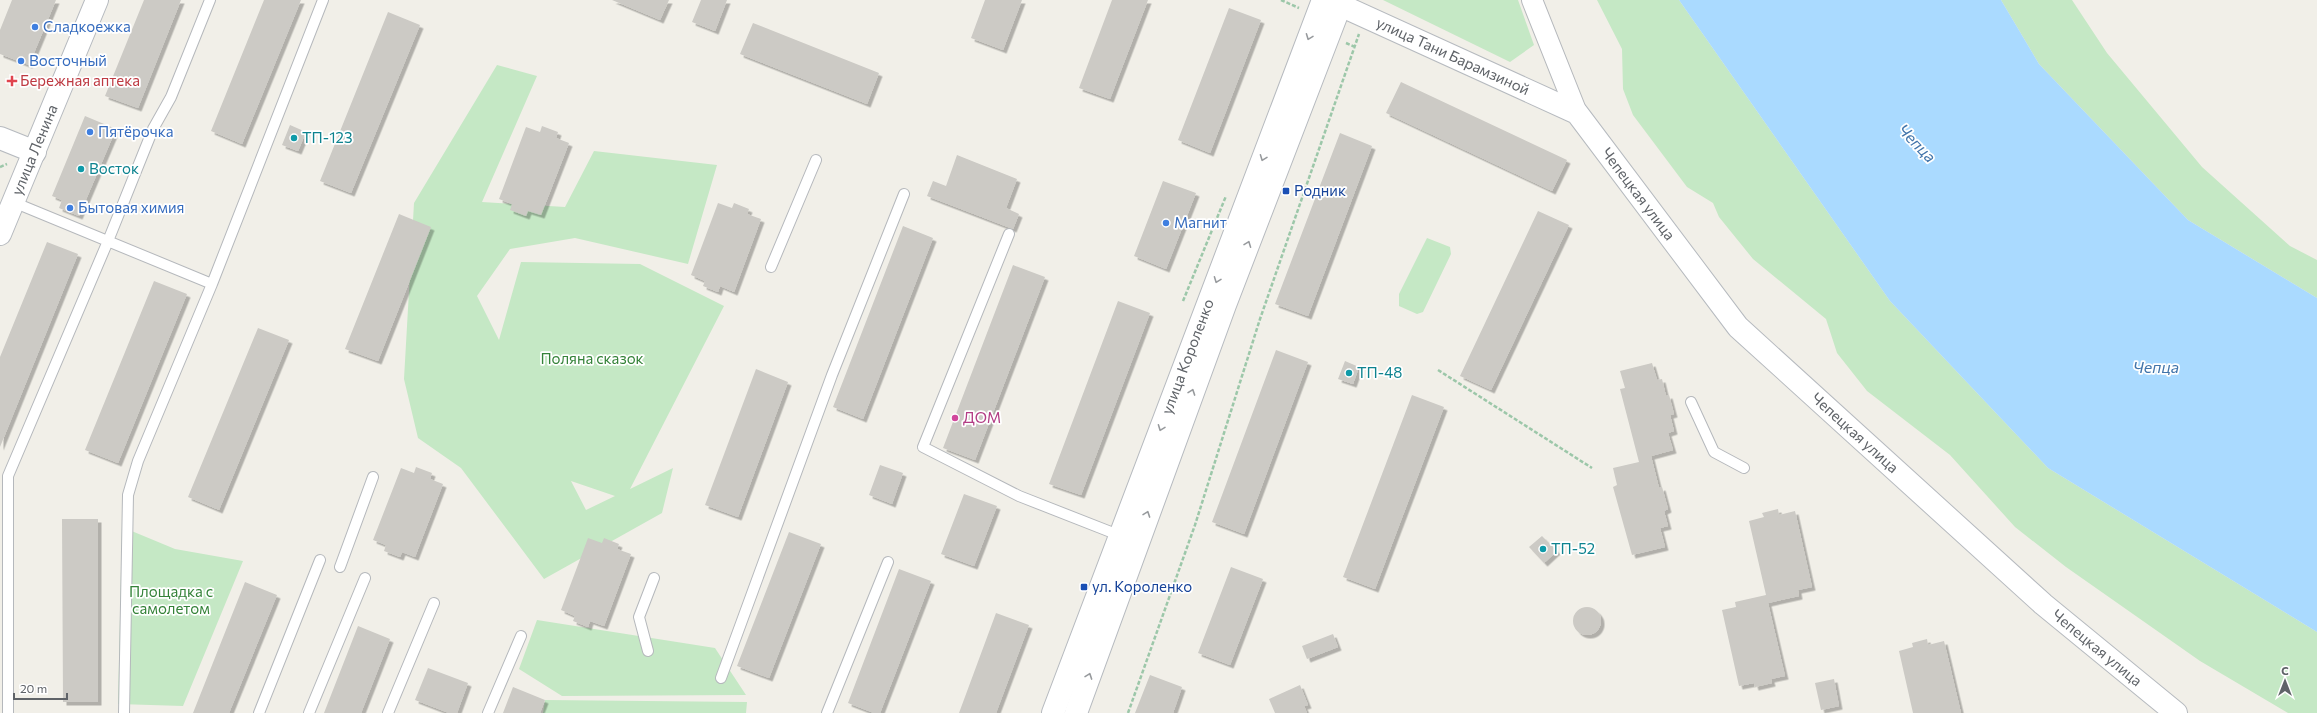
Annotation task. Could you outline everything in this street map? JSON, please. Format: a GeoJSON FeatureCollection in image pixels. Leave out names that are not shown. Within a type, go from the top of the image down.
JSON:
{"type":"FeatureCollection","features":[{"type":"Feature","properties":{"kind":"street","name":"улица Ленина"},"geometry":{"type":"LineString","coordinates":[[0,234],[97,0]]}},
{"type":"Feature","properties":{"kind":"street"},"geometry":{"type":"LineString","coordinates":[[1532,0],[1577,113]]}},
{"type":"Feature","properties":{"kind":"street","name":"улица Тани Барамзиной"},"geometry":{"type":"LineString","coordinates":[[1333,1],[1577,113]]}},
{"type":"Feature","properties":{"kind":"street","name":"улица Короленко"},"geometry":{"type":"LineString","coordinates":[[1053,713],[1129,539],[1228,297],[1333,1]]}},
{"type":"Feature","properties":{"kind":"street","name":"Чепецкая улица"},"geometry":{"type":"LineString","coordinates":[[1577,113],[1738,327],[2043,604],[2176,713]]}},
{"type":"Feature","properties":{"kind":"street"},"geometry":{"type":"LineString","coordinates":[[0,138],[35,152]]}},
{"type":"Feature","properties":{"kind":"street","name":"улица Короленко"},"geometry":{"type":"LineString","coordinates":[[1076,713],[1129,539]]}},
{"type":"Feature","properties":{"kind":"lane"},"geometry":{"type":"LineString","coordinates":[[8,713],[8,476],[108,241],[153,129],[171,97],[210,0]]}},
{"type":"Feature","properties":{"kind":"lane"},"geometry":{"type":"LineString","coordinates":[[124,713],[128,495],[138,461],[212,284],[323,0]]}},
{"type":"Feature","properties":{"kind":"lane"},"geometry":{"type":"LineString","coordinates":[[771,267],[816,160]]}},
{"type":"Feature","properties":{"kind":"lane"},"geometry":{"type":"LineString","coordinates":[[721,678],[832,375],[904,194]]}},
{"type":"Feature","properties":{"kind":"lane"},"geometry":{"type":"LineString","coordinates":[[13,202],[212,284]]}},
{"type":"Feature","properties":{"kind":"lane"},"geometry":{"type":"LineString","coordinates":[[1009,234],[922,447],[1019,496],[1129,539]]}},
{"type":"Feature","properties":{"kind":"lane"},"geometry":{"type":"LineString","coordinates":[[1691,402],[1714,452],[1744,468]]}},
{"type":"Feature","properties":{"kind":"lane"},"geometry":{"type":"LineString","coordinates":[[340,567],[373,477]]}},
{"type":"Feature","properties":{"kind":"lane"},"geometry":{"type":"LineString","coordinates":[[260,713],[320,560]]}},
{"type":"Feature","properties":{"kind":"lane"},"geometry":{"type":"LineString","coordinates":[[827,713],[888,562]]}},
{"type":"Feature","properties":{"kind":"lane"},"geometry":{"type":"LineString","coordinates":[[309,713],[365,578]]}},
{"type":"Feature","properties":{"kind":"lane"},"geometry":{"type":"LineString","coordinates":[[648,650],[639,617],[654,578]]}},
{"type":"Feature","properties":{"kind":"lane"},"geometry":{"type":"LineString","coordinates":[[388,713],[434,603]]}},
{"type":"Feature","properties":{"kind":"lane"},"geometry":{"type":"LineString","coordinates":[[488,713],[521,636]]}},
{"type":"Feature","properties":{"kind":"path"},"geometry":{"type":"LineString","coordinates":[[1289,4],[1291,0]]}},
{"type":"Feature","properties":{"kind":"path"},"geometry":{"type":"LineString","coordinates":[[1128,713],[1195,524],[1260,319],[1366,17]]}},
{"type":"Feature","properties":{"kind":"path"},"geometry":{"type":"LineString","coordinates":[[1438,370],[1592,468]]}},
{"type":"Feature","properties":{"kind":"green space"},"geometry":{"type":"Polygon","coordinates":[[[1383,0],[1518,0],[1534,45],[1510,62],[1383,0]]]}},
{"type":"Feature","properties":{"kind":"green space"},"geometry":{"type":"Polygon","coordinates":[[[1597,0],[1679,0],[1890,301],[2048,468],[2317,632],[2317,713],[2288,713],[2200,661],[2066,567],[2015,527],[1950,455],[1867,391],[1837,353],[1826,319],[1753,259],[1719,217],[1713,203],[1687,187],[1633,115],[1623,89],[1622,49],[1597,0]]]}},
{"type":"Feature","properties":{"kind":"green space"},"geometry":{"type":"Polygon","coordinates":[[[2001,0],[2072,0],[2107,53],[2202,167],[2290,246],[2317,260],[2317,298],[2188,220],[2039,64],[2001,0]]]}},
{"type":"Feature","properties":{"kind":"green space","name":"Поляна сказок"},"geometry":{"type":"Polygon","coordinates":[[[497,65],[537,76],[482,202],[565,207],[594,151],[717,165],[688,264],[575,238],[510,249],[477,296],[499,340],[521,262],[640,264],[724,306],[630,489],[673,468],[662,513],[544,579],[461,468],[418,438],[404,379],[414,203],[497,65]],[[571,481],[586,510],[615,496],[571,481]]]}},
{"type":"Feature","properties":{"kind":"green space"},"geometry":{"type":"Polygon","coordinates":[[[1427,238],[1450,247],[1451,254],[1423,312],[1417,314],[1399,306],[1399,294],[1427,238]]]}},
{"type":"Feature","properties":{"kind":"green space","name":"Площадка с самолетом"},"geometry":{"type":"Polygon","coordinates":[[[122,527],[175,549],[243,561],[183,706],[118,704],[122,527]]]}},
{"type":"Feature","properties":{"kind":"green space"},"geometry":{"type":"Polygon","coordinates":[[[537,620],[715,648],[746,695],[562,696],[519,669],[537,620]]]}},
{"type":"Feature","properties":{"kind":"green space"},"geometry":{"type":"Polygon","coordinates":[[[545,700],[747,702],[746,713],[543,713],[545,700]]]}},
{"type":"Feature","properties":{"kind":"water","name":"Чепца"},"geometry":{"type":"Polygon","coordinates":[[[1679,0],[2001,0],[2039,64],[2188,220],[2317,298],[2317,632],[2048,468],[1890,301],[1679,0]]]}},
{"type":"Feature","properties":{"kind":"building"},"geometry":{"type":"Polygon","coordinates":[[[12,0],[56,0],[29,65],[0,54],[0,30],[12,0]]]}},
{"type":"Feature","properties":{"kind":"building"},"geometry":{"type":"Polygon","coordinates":[[[144,0],[181,0],[138,108],[105,96],[144,0]]]}},
{"type":"Feature","properties":{"kind":"building"},"geometry":{"type":"Polygon","coordinates":[[[264,0],[301,0],[242,144],[211,131],[264,0]]]}},
{"type":"Feature","properties":{"kind":"building"},"geometry":{"type":"Polygon","coordinates":[[[612,0],[669,0],[660,20],[612,0]]]}},
{"type":"Feature","properties":{"kind":"building"},"geometry":{"type":"Polygon","coordinates":[[[701,0],[727,0],[715,31],[692,22],[701,0]]]}},
{"type":"Feature","properties":{"kind":"building"},"geometry":{"type":"Polygon","coordinates":[[[985,0],[1022,0],[1003,50],[971,38],[985,0]]]}},
{"type":"Feature","properties":{"kind":"building"},"geometry":{"type":"Polygon","coordinates":[[[1112,0],[1148,0],[1110,99],[1079,88],[1112,0]]]}},
{"type":"Feature","properties":{"kind":"building"},"geometry":{"type":"Polygon","coordinates":[[[1229,8],[1261,20],[1210,153],[1178,140],[1229,8]]]}},
{"type":"Feature","properties":{"kind":"building"},"geometry":{"type":"Polygon","coordinates":[[[388,12],[420,25],[351,193],[320,181],[388,12]]]}},
{"type":"Feature","properties":{"kind":"building"},"geometry":{"type":"Polygon","coordinates":[[[753,23],[879,73],[867,104],[740,54],[753,23]]]}},
{"type":"Feature","properties":{"kind":"building"},"geometry":{"type":"Polygon","coordinates":[[[1401,82],[1567,160],[1552,191],[1386,113],[1401,82]]]}},
{"type":"Feature","properties":{"kind":"building","name":"Восток"},"geometry":{"type":"Polygon","coordinates":[[[85,116],[116,129],[79,216],[59,208],[62,200],[52,196],[85,116]]]}},
{"type":"Feature","properties":{"kind":"building","name":"ТП-123"},"geometry":{"type":"Polygon","coordinates":[[[290,125],[306,132],[298,151],[282,145],[290,125]]]}},
{"type":"Feature","properties":{"kind":"building"},"geometry":{"type":"Polygon","coordinates":[[[542,126],[558,132],[556,138],[569,143],[541,215],[528,211],[526,216],[510,210],[512,204],[499,199],[526,127],[540,132],[542,126]]]}},
{"type":"Feature","properties":{"kind":"building"},"geometry":{"type":"Polygon","coordinates":[[[1340,133],[1372,146],[1308,316],[1275,304],[1340,133]]]}},
{"type":"Feature","properties":{"kind":"building"},"geometry":{"type":"Polygon","coordinates":[[[957,155],[1017,179],[1006,208],[1019,214],[1013,229],[927,196],[933,181],[946,186],[957,155]]]}},
{"type":"Feature","properties":{"kind":"building","name":"Магнит"},"geometry":{"type":"Polygon","coordinates":[[[1163,181],[1196,193],[1166,269],[1134,256],[1163,181]]]}},
{"type":"Feature","properties":{"kind":"building"},"geometry":{"type":"Polygon","coordinates":[[[718,203],[732,208],[734,203],[749,209],[747,214],[761,219],[734,292],[720,286],[718,292],[703,286],[705,281],[691,275],[718,203]]]}},
{"type":"Feature","properties":{"kind":"building"},"geometry":{"type":"Polygon","coordinates":[[[1538,211],[1569,225],[1491,390],[1460,376],[1538,211]]]}},
{"type":"Feature","properties":{"kind":"building"},"geometry":{"type":"Polygon","coordinates":[[[399,214],[431,227],[378,361],[345,349],[399,214]]]}},
{"type":"Feature","properties":{"kind":"building"},"geometry":{"type":"Polygon","coordinates":[[[903,226],[933,238],[863,419],[833,407],[903,226]]]}},
{"type":"Feature","properties":{"kind":"building"},"geometry":{"type":"Polygon","coordinates":[[[47,242],[78,254],[0,447],[0,357],[47,242]]]}},
{"type":"Feature","properties":{"kind":"building"},"geometry":{"type":"Polygon","coordinates":[[[1013,265],[1045,277],[975,460],[943,448],[1013,265]]]}},
{"type":"Feature","properties":{"kind":"building"},"geometry":{"type":"Polygon","coordinates":[[[154,281],[187,294],[118,463],[85,450],[154,281]]]}},
{"type":"Feature","properties":{"kind":"building"},"geometry":{"type":"Polygon","coordinates":[[[1118,301],[1150,313],[1081,495],[1049,484],[1118,301]]]}},
{"type":"Feature","properties":{"kind":"building"},"geometry":{"type":"Polygon","coordinates":[[[258,328],[289,340],[219,510],[188,497],[258,328]]]}},
{"type":"Feature","properties":{"kind":"building"},"geometry":{"type":"Polygon","coordinates":[[[1276,350],[1308,362],[1244,534],[1212,522],[1276,350]]]}},
{"type":"Feature","properties":{"kind":"building","name":"ТП-48"},"geometry":{"type":"Polygon","coordinates":[[[1345,361],[1359,367],[1353,384],[1338,379],[1345,361]]]}},
{"type":"Feature","properties":{"kind":"building"},"geometry":{"type":"Polygon","coordinates":[[[1652,363],[1657,380],[1662,379],[1666,396],[1669,395],[1674,414],[1670,415],[1674,431],[1668,433],[1673,450],[1651,456],[1659,488],[1662,487],[1668,509],[1664,511],[1668,526],[1660,528],[1665,547],[1632,555],[1613,487],[1617,485],[1613,468],[1639,462],[1620,389],[1625,388],[1620,371],[1652,363]]]}},
{"type":"Feature","properties":{"kind":"building"},"geometry":{"type":"Polygon","coordinates":[[[756,369],[788,382],[738,517],[705,505],[756,369]]]}},
{"type":"Feature","properties":{"kind":"building"},"geometry":{"type":"Polygon","coordinates":[[[1412,395],[1444,407],[1375,589],[1343,577],[1412,395]]]}},
{"type":"Feature","properties":{"kind":"building"},"geometry":{"type":"Polygon","coordinates":[[[880,465],[903,473],[892,504],[869,495],[880,465]]]}},
{"type":"Feature","properties":{"kind":"building"},"geometry":{"type":"Polygon","coordinates":[[[416,467],[432,473],[430,479],[443,484],[415,557],[402,552],[400,557],[384,551],[386,545],[373,540],[401,468],[414,473],[416,467]]]}},
{"type":"Feature","properties":{"kind":"building"},"geometry":{"type":"Polygon","coordinates":[[[964,494],[997,506],[974,566],[941,554],[964,494]]]}},
{"type":"Feature","properties":{"kind":"building"},"geometry":{"type":"Polygon","coordinates":[[[1778,509],[1779,515],[1795,511],[1812,587],[1798,590],[1799,596],[1768,603],[1785,676],[1771,679],[1772,683],[1755,687],[1754,683],[1739,686],[1722,610],[1736,607],[1735,602],[1766,595],[1749,521],[1764,517],[1762,513],[1778,509]]]}},
{"type":"Feature","properties":{"kind":"building"},"geometry":{"type":"Polygon","coordinates":[[[62,519],[98,519],[98,702],[63,702],[62,519]]]}},
{"type":"Feature","properties":{"kind":"building"},"geometry":{"type":"Polygon","coordinates":[[[789,532],[821,544],[769,678],[737,666],[789,532]]]}},
{"type":"Feature","properties":{"kind":"building","name":"ТП-52"},"geometry":{"type":"Polygon","coordinates":[[[1542,536],[1557,551],[1544,563],[1529,547],[1542,536]]]}},
{"type":"Feature","properties":{"kind":"building"},"geometry":{"type":"Polygon","coordinates":[[[588,538],[602,543],[604,538],[619,544],[617,549],[631,554],[604,626],[590,621],[588,627],[573,621],[575,616],[561,610],[588,538]]]}},
{"type":"Feature","properties":{"kind":"building"},"geometry":{"type":"Polygon","coordinates":[[[1231,567],[1263,579],[1230,665],[1198,653],[1231,567]]]}},
{"type":"Feature","properties":{"kind":"building"},"geometry":{"type":"Polygon","coordinates":[[[899,569],[931,581],[880,713],[874,713],[848,703],[899,569]]]}},
{"type":"Feature","properties":{"kind":"building"},"geometry":{"type":"Polygon","coordinates":[[[245,582],[277,595],[229,713],[193,713],[245,582]]]}},
{"type":"Feature","properties":{"kind":"building"},"geometry":{"type":"Polygon","coordinates":[[[1587,607],[1597,611],[1601,621],[1597,631],[1587,635],[1577,631],[1573,621],[1577,611],[1587,607]]]}},
{"type":"Feature","properties":{"kind":"building"},"geometry":{"type":"Polygon","coordinates":[[[996,613],[1029,625],[996,713],[959,713],[996,613]]]}},
{"type":"Feature","properties":{"kind":"building"},"geometry":{"type":"Polygon","coordinates":[[[358,626],[390,639],[361,713],[324,713],[358,626]]]}},
{"type":"Feature","properties":{"kind":"building"},"geometry":{"type":"Polygon","coordinates":[[[1333,634],[1338,647],[1307,659],[1302,646],[1333,634]]]}},
{"type":"Feature","properties":{"kind":"building"},"geometry":{"type":"Polygon","coordinates":[[[1927,639],[1928,645],[1944,641],[1961,713],[1913,713],[1899,651],[1913,647],[1912,643],[1927,639]]]}},
{"type":"Feature","properties":{"kind":"building"},"geometry":{"type":"Polygon","coordinates":[[[428,668],[468,683],[457,713],[449,713],[415,700],[428,668]]]}},
{"type":"Feature","properties":{"kind":"building"},"geometry":{"type":"Polygon","coordinates":[[[1150,675],[1182,687],[1173,713],[1135,713],[1150,675]]]}},
{"type":"Feature","properties":{"kind":"building"},"geometry":{"type":"Polygon","coordinates":[[[1834,679],[1839,706],[1821,710],[1815,683],[1834,679]]]}},
{"type":"Feature","properties":{"kind":"building"},"geometry":{"type":"Polygon","coordinates":[[[1300,685],[1308,705],[1304,706],[1307,713],[1275,713],[1269,699],[1300,685]]]}},
{"type":"Feature","properties":{"kind":"building"},"geometry":{"type":"Polygon","coordinates":[[[513,687],[545,700],[540,713],[503,713],[513,687]]]}},
{"type":"Feature","properties":{"kind":"place","name":"Сладкоежка"},"geometry":{"type":"Point","coordinates":[35,27]}},
{"type":"Feature","properties":{"kind":"place","name":"Восточный"},"geometry":{"type":"Point","coordinates":[21,61]}},
{"type":"Feature","properties":{"kind":"place","name":"Бережная аптека"},"geometry":{"type":"Point","coordinates":[12,81]}},
{"type":"Feature","properties":{"kind":"place","name":"Пятёрочка"},"geometry":{"type":"Point","coordinates":[90,132]}},
{"type":"Feature","properties":{"kind":"place","name":"ТП-123"},"geometry":{"type":"Point","coordinates":[294,138]}},
{"type":"Feature","properties":{"kind":"place","name":"Восток"},"geometry":{"type":"Point","coordinates":[81,169]}},
{"type":"Feature","properties":{"kind":"place","name":"Родник"},"geometry":{"type":"Point","coordinates":[1286,191]}},
{"type":"Feature","properties":{"kind":"place","name":"Бытовая химия"},"geometry":{"type":"Point","coordinates":[70,208]}},
{"type":"Feature","properties":{"kind":"place","name":"Магнит"},"geometry":{"type":"Point","coordinates":[1166,223]}},
{"type":"Feature","properties":{"kind":"place","name":"ТП-48"},"geometry":{"type":"Point","coordinates":[1349,373]}},
{"type":"Feature","properties":{"kind":"place","name":"ДОМ"},"geometry":{"type":"Point","coordinates":[955,418]}},
{"type":"Feature","properties":{"kind":"place","name":"ТП-52"},"geometry":{"type":"Point","coordinates":[1543,549]}},
{"type":"Feature","properties":{"kind":"place","name":"ул. Короленко"},"geometry":{"type":"Point","coordinates":[1084,587]}}]}
